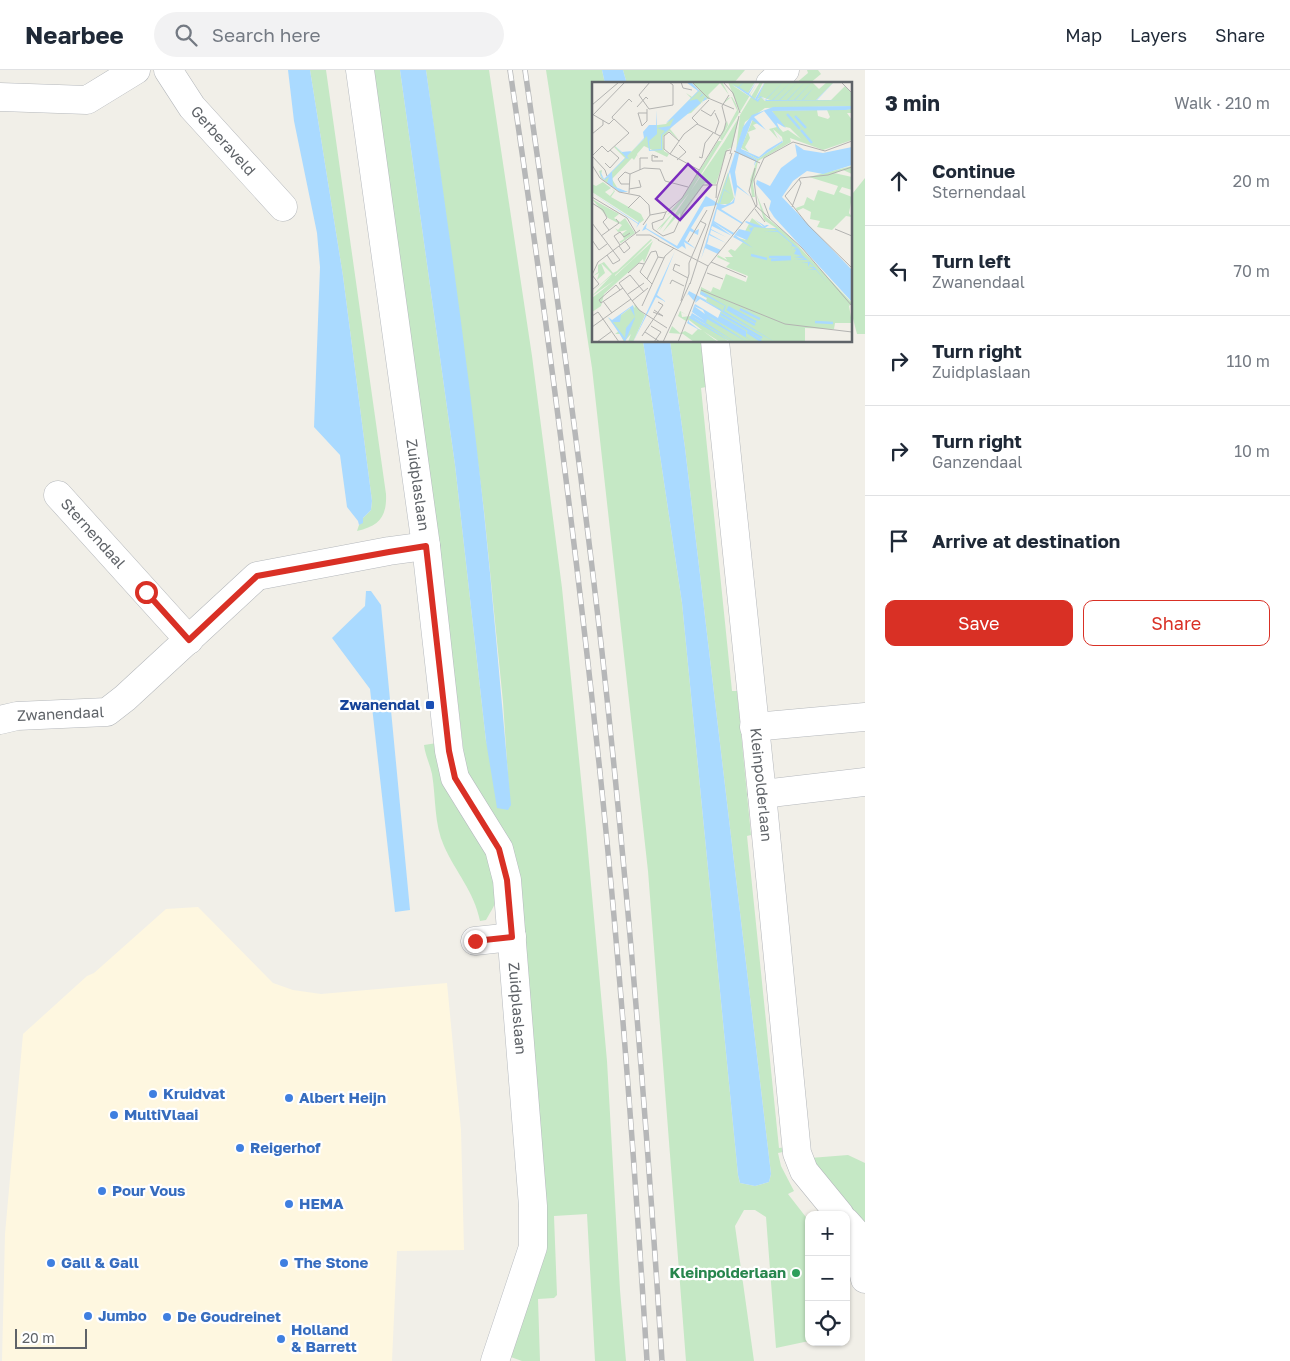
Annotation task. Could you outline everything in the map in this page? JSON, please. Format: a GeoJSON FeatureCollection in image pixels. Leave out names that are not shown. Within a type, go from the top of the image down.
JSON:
{"type":"FeatureCollection","features":[{"type":"Feature","properties":{"kind":"street"},"geometry":{"type":"LineString","coordinates":[[0,97],[87,100],[136,70]]}},
{"type":"Feature","properties":{"kind":"street","name":"Gerberaveld"},"geometry":{"type":"LineString","coordinates":[[168,70],[192,107],[283,207]]}},
{"type":"Feature","properties":{"kind":"street","name":"Zuidplaslaan"},"geometry":{"type":"LineString","coordinates":[[360,70],[426,546],[449,751],[455,778],[499,849],[507,880],[533,1206],[533,1247],[494,1361]]}},
{"type":"Feature","properties":{"kind":"street"},"geometry":{"type":"LineString","coordinates":[[772,82],[785,70]]}},
{"type":"Feature","properties":{"kind":"street","name":"Kleinpolderlaan"},"geometry":{"type":"LineString","coordinates":[[714,342],[762,794],[797,1153],[804,1171],[837,1211]]}},
{"type":"Feature","properties":{"kind":"street","name":"Sternendaal"},"geometry":{"type":"LineString","coordinates":[[58,495],[189,640]]}},
{"type":"Feature","properties":{"kind":"street","name":"Zwanendaal"},"geometry":{"type":"LineString","coordinates":[[0,720],[17,716],[107,712],[189,640],[257,576],[426,546]]}},
{"type":"Feature","properties":{"kind":"street"},"geometry":{"type":"LineString","coordinates":[[754,727],[865,717]]}},
{"type":"Feature","properties":{"kind":"street"},"geometry":{"type":"LineString","coordinates":[[762,794],[865,782]]}},
{"type":"Feature","properties":{"kind":"street"},"geometry":{"type":"LineString","coordinates":[[475,941],[512,937]]}},
{"type":"Feature","properties":{"kind":"street"},"geometry":{"type":"LineString","coordinates":[[850,1226],[854,1231],[865,1279]]}},
{"type":"Feature","properties":{"kind":"shaded area","name":"Reigerhof"},"geometry":{"type":"Polygon","coordinates":[[[198,907],[273,983],[293,990],[321,994],[447,983],[461,1130],[464,1250],[397,1251],[392,1361],[2,1361],[5,1234],[23,1034],[87,976],[94,973],[166,909],[198,907]]]}},
{"type":"Feature","properties":{"kind":"green space"},"geometry":{"type":"Polygon","coordinates":[[[310,70],[326,70],[386,494],[385,509],[380,519],[371,526],[357,531],[359,525],[363,522],[363,518],[371,510],[372,501],[343,276],[310,70]]]}},
{"type":"Feature","properties":{"kind":"green space"},"geometry":{"type":"Polygon","coordinates":[[[372,70],[400,70],[455,465],[486,741],[510,807],[503,702],[484,511],[426,70],[489,70],[532,356],[562,588],[607,1061],[620,1290],[626,1361],[595,1361],[587,1214],[554,1216],[557,1295],[554,1298],[538,1299],[540,1361],[522,1361],[508,1356],[539,1268],[518,871],[467,779],[434,508],[372,70]]]}},
{"type":"Feature","properties":{"kind":"green space"},"geometry":{"type":"Polygon","coordinates":[[[546,70],[602,70],[605,82],[592,82],[592,342],[643,342],[682,603],[738,1175],[740,1183],[755,1186],[769,1182],[771,1174],[685,448],[670,342],[701,342],[706,387],[701,388],[732,691],[737,691],[751,835],[747,836],[779,1148],[787,1147],[788,1151],[778,1153],[781,1166],[794,1191],[788,1194],[805,1216],[805,1342],[776,1348],[766,1217],[755,1210],[744,1210],[735,1226],[754,1361],[686,1361],[648,871],[592,368],[546,70]]]}},
{"type":"Feature","properties":{"kind":"green space"},"geometry":{"type":"Polygon","coordinates":[[[623,70],[745,70],[735,82],[626,82],[623,70]]]}},
{"type":"Feature","properties":{"kind":"green space"},"geometry":{"type":"Polygon","coordinates":[[[807,70],[818,70],[821,74],[811,82],[797,82],[808,73],[807,70]]]}},
{"type":"Feature","properties":{"kind":"green space"},"geometry":{"type":"Polygon","coordinates":[[[865,178],[865,334],[857,334],[852,315],[853,193],[865,178]]]}},
{"type":"Feature","properties":{"kind":"green space"},"geometry":{"type":"Polygon","coordinates":[[[437,743],[440,770],[446,789],[481,844],[493,870],[496,884],[496,899],[486,920],[480,921],[474,900],[441,838],[432,774],[424,745],[437,743]]]}},
{"type":"Feature","properties":{"kind":"green space"},"geometry":{"type":"Polygon","coordinates":[[[848,1155],[865,1163],[865,1238],[850,1216],[850,1211],[846,1211],[810,1158],[848,1155]]]}},
{"type":"Feature","properties":{"kind":"water"},"geometry":{"type":"Polygon","coordinates":[[[288,70],[310,70],[343,276],[372,501],[371,510],[363,518],[363,523],[359,525],[347,507],[340,455],[314,427],[320,267],[317,233],[294,121],[288,70]]]}},
{"type":"Feature","properties":{"kind":"water"},"geometry":{"type":"Polygon","coordinates":[[[400,70],[426,70],[478,457],[511,805],[508,810],[497,808],[486,741],[455,465],[400,70]]]}},
{"type":"Feature","properties":{"kind":"water"},"geometry":{"type":"Polygon","coordinates":[[[602,70],[623,70],[626,82],[605,82],[602,70]]]}},
{"type":"Feature","properties":{"kind":"water"},"geometry":{"type":"Polygon","coordinates":[[[643,342],[670,342],[685,448],[771,1174],[769,1182],[755,1186],[740,1183],[738,1175],[682,603],[643,342]]]}},
{"type":"Feature","properties":{"kind":"water"},"geometry":{"type":"Polygon","coordinates":[[[366,591],[371,591],[381,605],[410,910],[395,912],[370,689],[332,638],[365,606],[366,591]]]}},
{"type":"Feature","properties":{"kind":"railway"},"geometry":{"type":"LineString","coordinates":[[510,70],[559,426],[601,782],[627,1071],[647,1361]]}},
{"type":"Feature","properties":{"kind":"railway"},"geometry":{"type":"LineString","coordinates":[[525,70],[556,288],[602,652],[636,1006],[662,1361]]}},
{"type":"Feature","properties":{"kind":"place","name":"Zwanendal"},"geometry":{"type":"Point","coordinates":[430,705]}},
{"type":"Feature","properties":{"kind":"place","name":"Kruidvat"},"geometry":{"type":"Point","coordinates":[153,1094]}},
{"type":"Feature","properties":{"kind":"place","name":"Albert Heijn"},"geometry":{"type":"Point","coordinates":[289,1098]}},
{"type":"Feature","properties":{"kind":"place","name":"MultiVlaai"},"geometry":{"type":"Point","coordinates":[114,1115]}},
{"type":"Feature","properties":{"kind":"place","name":"Reigerhof"},"geometry":{"type":"Point","coordinates":[240,1148]}},
{"type":"Feature","properties":{"kind":"place","name":"Pour Vous"},"geometry":{"type":"Point","coordinates":[102,1191]}},
{"type":"Feature","properties":{"kind":"place","name":"HEMA"},"geometry":{"type":"Point","coordinates":[289,1204]}},
{"type":"Feature","properties":{"kind":"place","name":"Gall & Gall"},"geometry":{"type":"Point","coordinates":[51,1263]}},
{"type":"Feature","properties":{"kind":"place","name":"The Stone"},"geometry":{"type":"Point","coordinates":[284,1263]}},
{"type":"Feature","properties":{"kind":"place","name":"Kleinpolderlaan"},"geometry":{"type":"Point","coordinates":[796,1273]}},
{"type":"Feature","properties":{"kind":"place","name":"Jumbo"},"geometry":{"type":"Point","coordinates":[88,1316]}},
{"type":"Feature","properties":{"kind":"place","name":"De Goudreinet"},"geometry":{"type":"Point","coordinates":[167,1317]}},
{"type":"Feature","properties":{"kind":"place","name":"Holland & Barrett"},"geometry":{"type":"Point","coordinates":[281,1339]}},
{"type":"Feature","properties":{"kind":"route"},"geometry":{"type":"LineString","coordinates":[[146,592],[189,640],[257,576],[426,546],[449,751],[455,778],[499,849],[507,880],[512,937],[475,941]]}}]}
